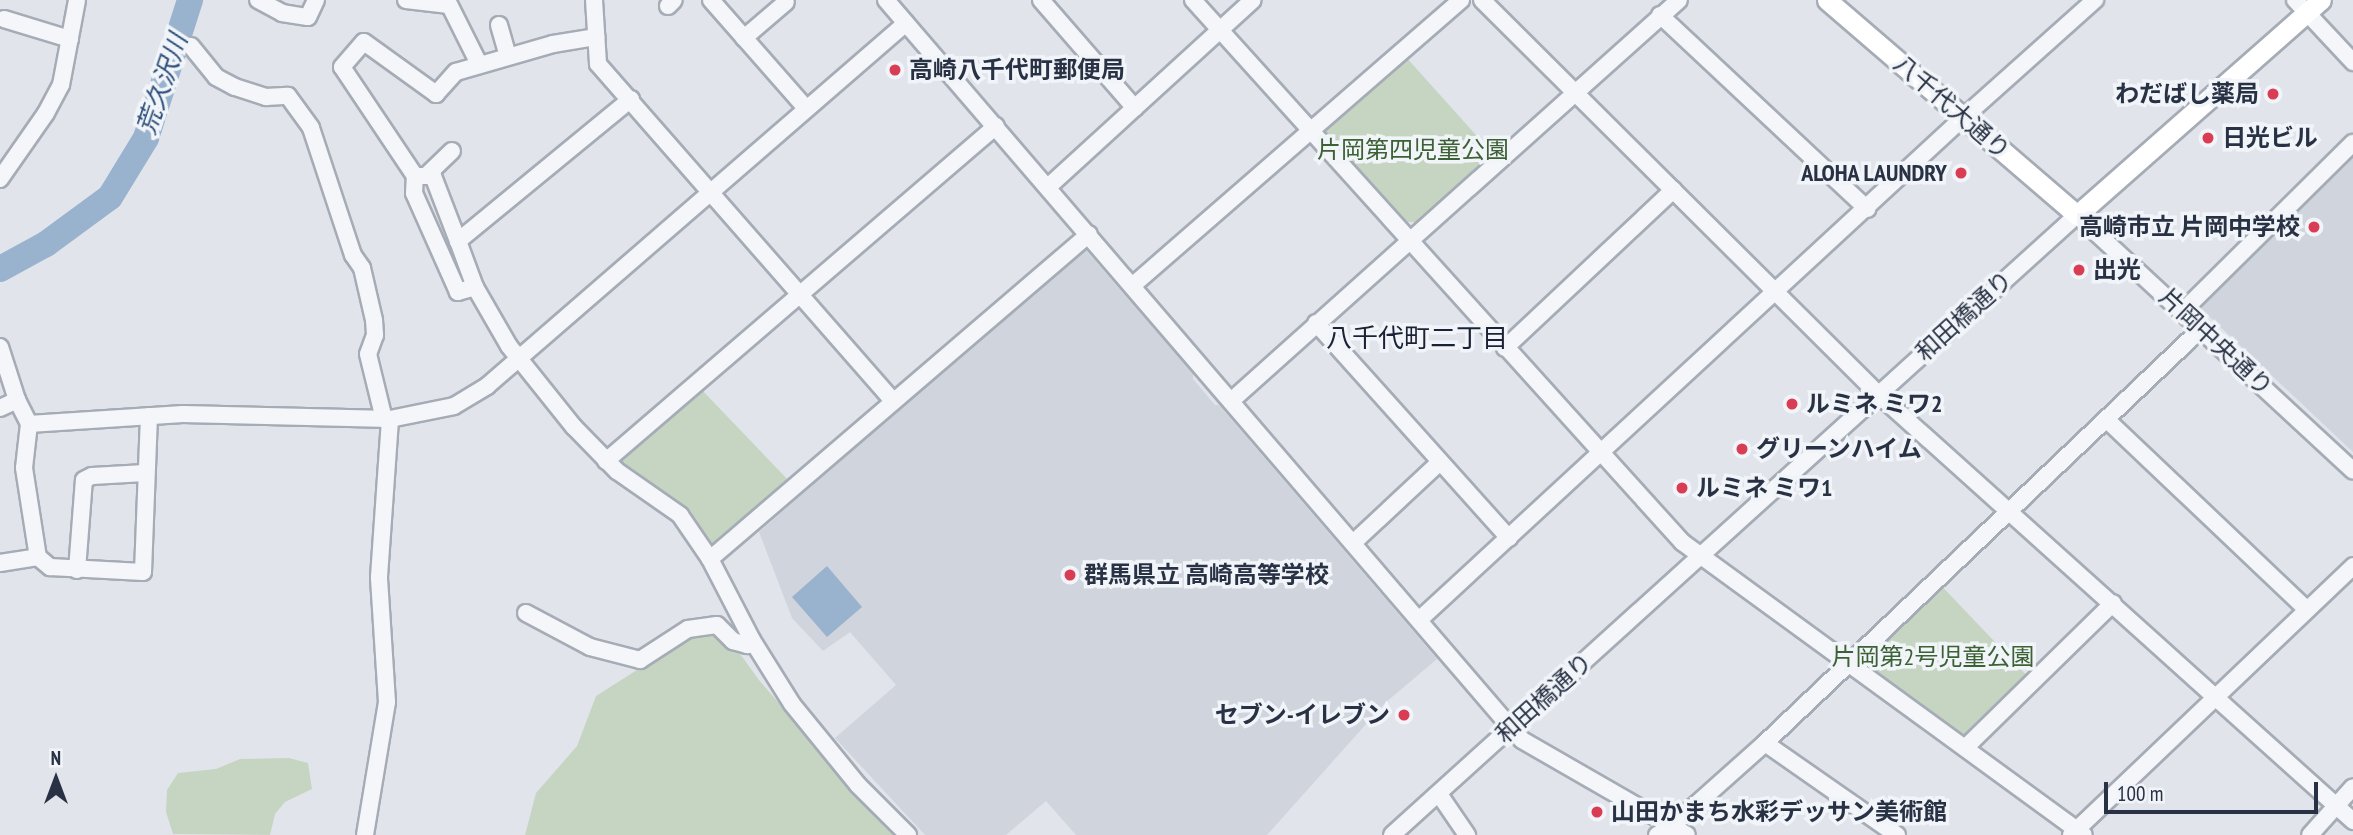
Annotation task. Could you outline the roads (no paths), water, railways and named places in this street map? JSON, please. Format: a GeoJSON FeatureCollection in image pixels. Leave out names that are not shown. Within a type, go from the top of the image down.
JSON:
{"type":"FeatureCollection","features":[{"type":"Feature","properties":{"kind":"main road","name":"八千代大通り"},"geometry":{"type":"LineString","coordinates":[[1827,0],[2077,215]]}},
{"type":"Feature","properties":{"kind":"main road","name":"和田橋通り"},"geometry":{"type":"LineString","coordinates":[[2077,215],[2308,4]]}},
{"type":"Feature","properties":{"kind":"street"},"geometry":{"type":"LineString","coordinates":[[0,179],[46,113],[61,85],[77,0]]}},
{"type":"Feature","properties":{"kind":"street"},"geometry":{"type":"LineString","coordinates":[[258,0],[282,13],[308,17],[316,0]]}},
{"type":"Feature","properties":{"kind":"street"},"geometry":{"type":"LineString","coordinates":[[406,0],[448,2],[479,64]]}},
{"type":"Feature","properties":{"kind":"street"},"geometry":{"type":"LineString","coordinates":[[594,0],[598,64],[893,401]]}},
{"type":"Feature","properties":{"kind":"street"},"geometry":{"type":"LineString","coordinates":[[711,0],[806,108]]}},
{"type":"Feature","properties":{"kind":"street"},"geometry":{"type":"LineString","coordinates":[[886,0],[1522,740],[1687,835]]}},
{"type":"Feature","properties":{"kind":"street"},"geometry":{"type":"LineString","coordinates":[[1041,0],[1135,108]]}},
{"type":"Feature","properties":{"kind":"street"},"geometry":{"type":"LineString","coordinates":[[1193,0],[1682,542],[2077,833],[2353,566]]}},
{"type":"Feature","properties":{"kind":"street"},"geometry":{"type":"LineString","coordinates":[[1048,187],[1254,0]]}},
{"type":"Feature","properties":{"kind":"street"},"geometry":{"type":"LineString","coordinates":[[1132,286],[1461,0]]}},
{"type":"Feature","properties":{"kind":"street"},"geometry":{"type":"LineString","coordinates":[[1482,0],[1878,394],[2353,821]]}},
{"type":"Feature","properties":{"kind":"street"},"geometry":{"type":"LineString","coordinates":[[1231,401],[1679,0]]}},
{"type":"Feature","properties":{"kind":"street"},"geometry":{"type":"LineString","coordinates":[[744,38],[786,2]]}},
{"type":"Feature","properties":{"kind":"street"},"geometry":{"type":"LineString","coordinates":[[1419,620],[1867,209],[2085,3]]}},
{"type":"Feature","properties":{"kind":"street"},"geometry":{"type":"LineString","coordinates":[[2308,4],[2353,62]]}},
{"type":"Feature","properties":{"kind":"street"},"geometry":{"type":"LineString","coordinates":[[1660,15],[1867,209]]}},
{"type":"Feature","properties":{"kind":"street"},"geometry":{"type":"LineString","coordinates":[[4,19],[70,39]]}},
{"type":"Feature","properties":{"kind":"street"},"geometry":{"type":"LineString","coordinates":[[29,424],[183,414],[387,419],[436,411],[472,398],[906,23]]}},
{"type":"Feature","properties":{"kind":"street"},"geometry":{"type":"LineString","coordinates":[[499,25],[508,56]]}},
{"type":"Feature","properties":{"kind":"street"},"geometry":{"type":"LineString","coordinates":[[420,176],[342,67],[364,42],[436,94],[456,72],[553,44],[596,37]]}},
{"type":"Feature","properties":{"kind":"street"},"geometry":{"type":"LineString","coordinates":[[191,46],[216,77],[234,87],[266,97],[288,96],[311,128],[353,255],[362,268],[374,320],[375,335],[368,354],[387,419],[379,577],[387,702],[365,835]]}},
{"type":"Feature","properties":{"kind":"street"},"geometry":{"type":"LineString","coordinates":[[458,241],[631,99]]}},
{"type":"Feature","properties":{"kind":"street"},"geometry":{"type":"LineString","coordinates":[[606,461],[996,126]]}},
{"type":"Feature","properties":{"kind":"street"},"geometry":{"type":"LineString","coordinates":[[2183,311],[2353,143]]}},
{"type":"Feature","properties":{"kind":"street"},"geometry":{"type":"LineString","coordinates":[[452,151],[420,176],[414,193],[458,292],[475,286]]}},
{"type":"Feature","properties":{"kind":"street"},"geometry":{"type":"LineString","coordinates":[[420,176],[433,176],[475,286],[518,358],[574,427],[606,461],[680,515],[710,559],[752,640],[800,714],[858,785],[908,835]]}},
{"type":"Feature","properties":{"kind":"street"},"geometry":{"type":"LineString","coordinates":[[1505,348],[1673,190]]}},
{"type":"Feature","properties":{"kind":"street","name":"片岡中央通り"},"geometry":{"type":"LineString","coordinates":[[2077,215],[2353,471]]}},
{"type":"Feature","properties":{"kind":"street","name":"和田橋通り"},"geometry":{"type":"LineString","coordinates":[[1392,835],[2077,215]]}},
{"type":"Feature","properties":{"kind":"street"},"geometry":{"type":"LineString","coordinates":[[710,559],[1089,234]]}},
{"type":"Feature","properties":{"kind":"street"},"geometry":{"type":"LineString","coordinates":[[1316,323],[1509,538]]}},
{"type":"Feature","properties":{"kind":"street"},"geometry":{"type":"LineString","coordinates":[[1657,835],[1672,826],[1765,743],[1845,664],[2201,329]]}},
{"type":"Feature","properties":{"kind":"street"},"geometry":{"type":"LineString","coordinates":[[0,346],[17,400],[29,424],[24,468],[38,557],[50,567],[144,572],[145,473],[149,416]]}},
{"type":"Feature","properties":{"kind":"street"},"geometry":{"type":"LineString","coordinates":[[0,408],[17,400]]}},
{"type":"Feature","properties":{"kind":"street"},"geometry":{"type":"LineString","coordinates":[[2106,419],[2306,609]]}},
{"type":"Feature","properties":{"kind":"street"},"geometry":{"type":"LineString","coordinates":[[1353,543],[1440,462]]}},
{"type":"Feature","properties":{"kind":"street"},"geometry":{"type":"LineString","coordinates":[[77,570],[84,480],[92,476],[145,473]]}},
{"type":"Feature","properties":{"kind":"street"},"geometry":{"type":"LineString","coordinates":[[0,564],[38,557]]}},
{"type":"Feature","properties":{"kind":"street"},"geometry":{"type":"LineString","coordinates":[[1965,748],[2113,603]]}},
{"type":"Feature","properties":{"kind":"street"},"geometry":{"type":"LineString","coordinates":[[526,613],[590,648],[639,660],[688,628],[717,625],[733,641],[747,645],[752,640]]}},
{"type":"Feature","properties":{"kind":"street"},"geometry":{"type":"LineString","coordinates":[[1765,743],[1897,835]]}},
{"type":"Feature","properties":{"kind":"street"},"geometry":{"type":"LineString","coordinates":[[2309,835],[2353,787]]}},
{"type":"Feature","properties":{"kind":"street"},"geometry":{"type":"LineString","coordinates":[[1439,794],[1467,835]]}},
{"type":"Feature","properties":{"kind":"water"},"geometry":{"type":"Polygon","coordinates":[[[827,566],[862,607],[827,637],[792,597],[827,566]]]}},
{"type":"Feature","properties":{"kind":"waterway","name":"荒久沢川"},"geometry":{"type":"LineString","coordinates":[[0,269],[46,244],[110,197],[146,138],[190,0]]}},
{"type":"Feature","properties":{"kind":"place","name":"高崎八千代町郵便局"},"geometry":{"type":"Point","coordinates":[895,70]}},
{"type":"Feature","properties":{"kind":"place","name":"わだばし薬局"},"geometry":{"type":"Point","coordinates":[2273,94]}},
{"type":"Feature","properties":{"kind":"place","name":"日光ビル"},"geometry":{"type":"Point","coordinates":[2208,138]}},
{"type":"Feature","properties":{"kind":"place","name":"ALOHA LAUNDRY"},"geometry":{"type":"Point","coordinates":[1961,173]}},
{"type":"Feature","properties":{"kind":"place","name":"高崎市立 片岡中学校"},"geometry":{"type":"Point","coordinates":[2314,227]}},
{"type":"Feature","properties":{"kind":"place","name":"出光"},"geometry":{"type":"Point","coordinates":[2079,270]}},
{"type":"Feature","properties":{"kind":"place","name":"ルミネ ミワ2"},"geometry":{"type":"Point","coordinates":[1792,404]}},
{"type":"Feature","properties":{"kind":"place","name":"グリーンハイム"},"geometry":{"type":"Point","coordinates":[1742,449]}},
{"type":"Feature","properties":{"kind":"place","name":"ルミネ ミワ1"},"geometry":{"type":"Point","coordinates":[1682,488]}},
{"type":"Feature","properties":{"kind":"place","name":"群馬県立 高崎高等学校"},"geometry":{"type":"Point","coordinates":[1070,575]}},
{"type":"Feature","properties":{"kind":"place","name":"セブン-イレブン"},"geometry":{"type":"Point","coordinates":[1404,715]}},
{"type":"Feature","properties":{"kind":"place","name":"山田かまち水彩デッサン美術館"},"geometry":{"type":"Point","coordinates":[1597,812]}},
{"type":"Feature","properties":{"kind":"district","name":"八千代町二丁目"},"geometry":{"type":"Point","coordinates":[1417,338]}},
{"type":"Feature","properties":{"kind":"park label","name":"片岡第四児童公園"},"geometry":{"type":"Point","coordinates":[1413,150]}},
{"type":"Feature","properties":{"kind":"park label","name":"片岡第2号児童公園"},"geometry":{"type":"Point","coordinates":[1933,657]}}]}
